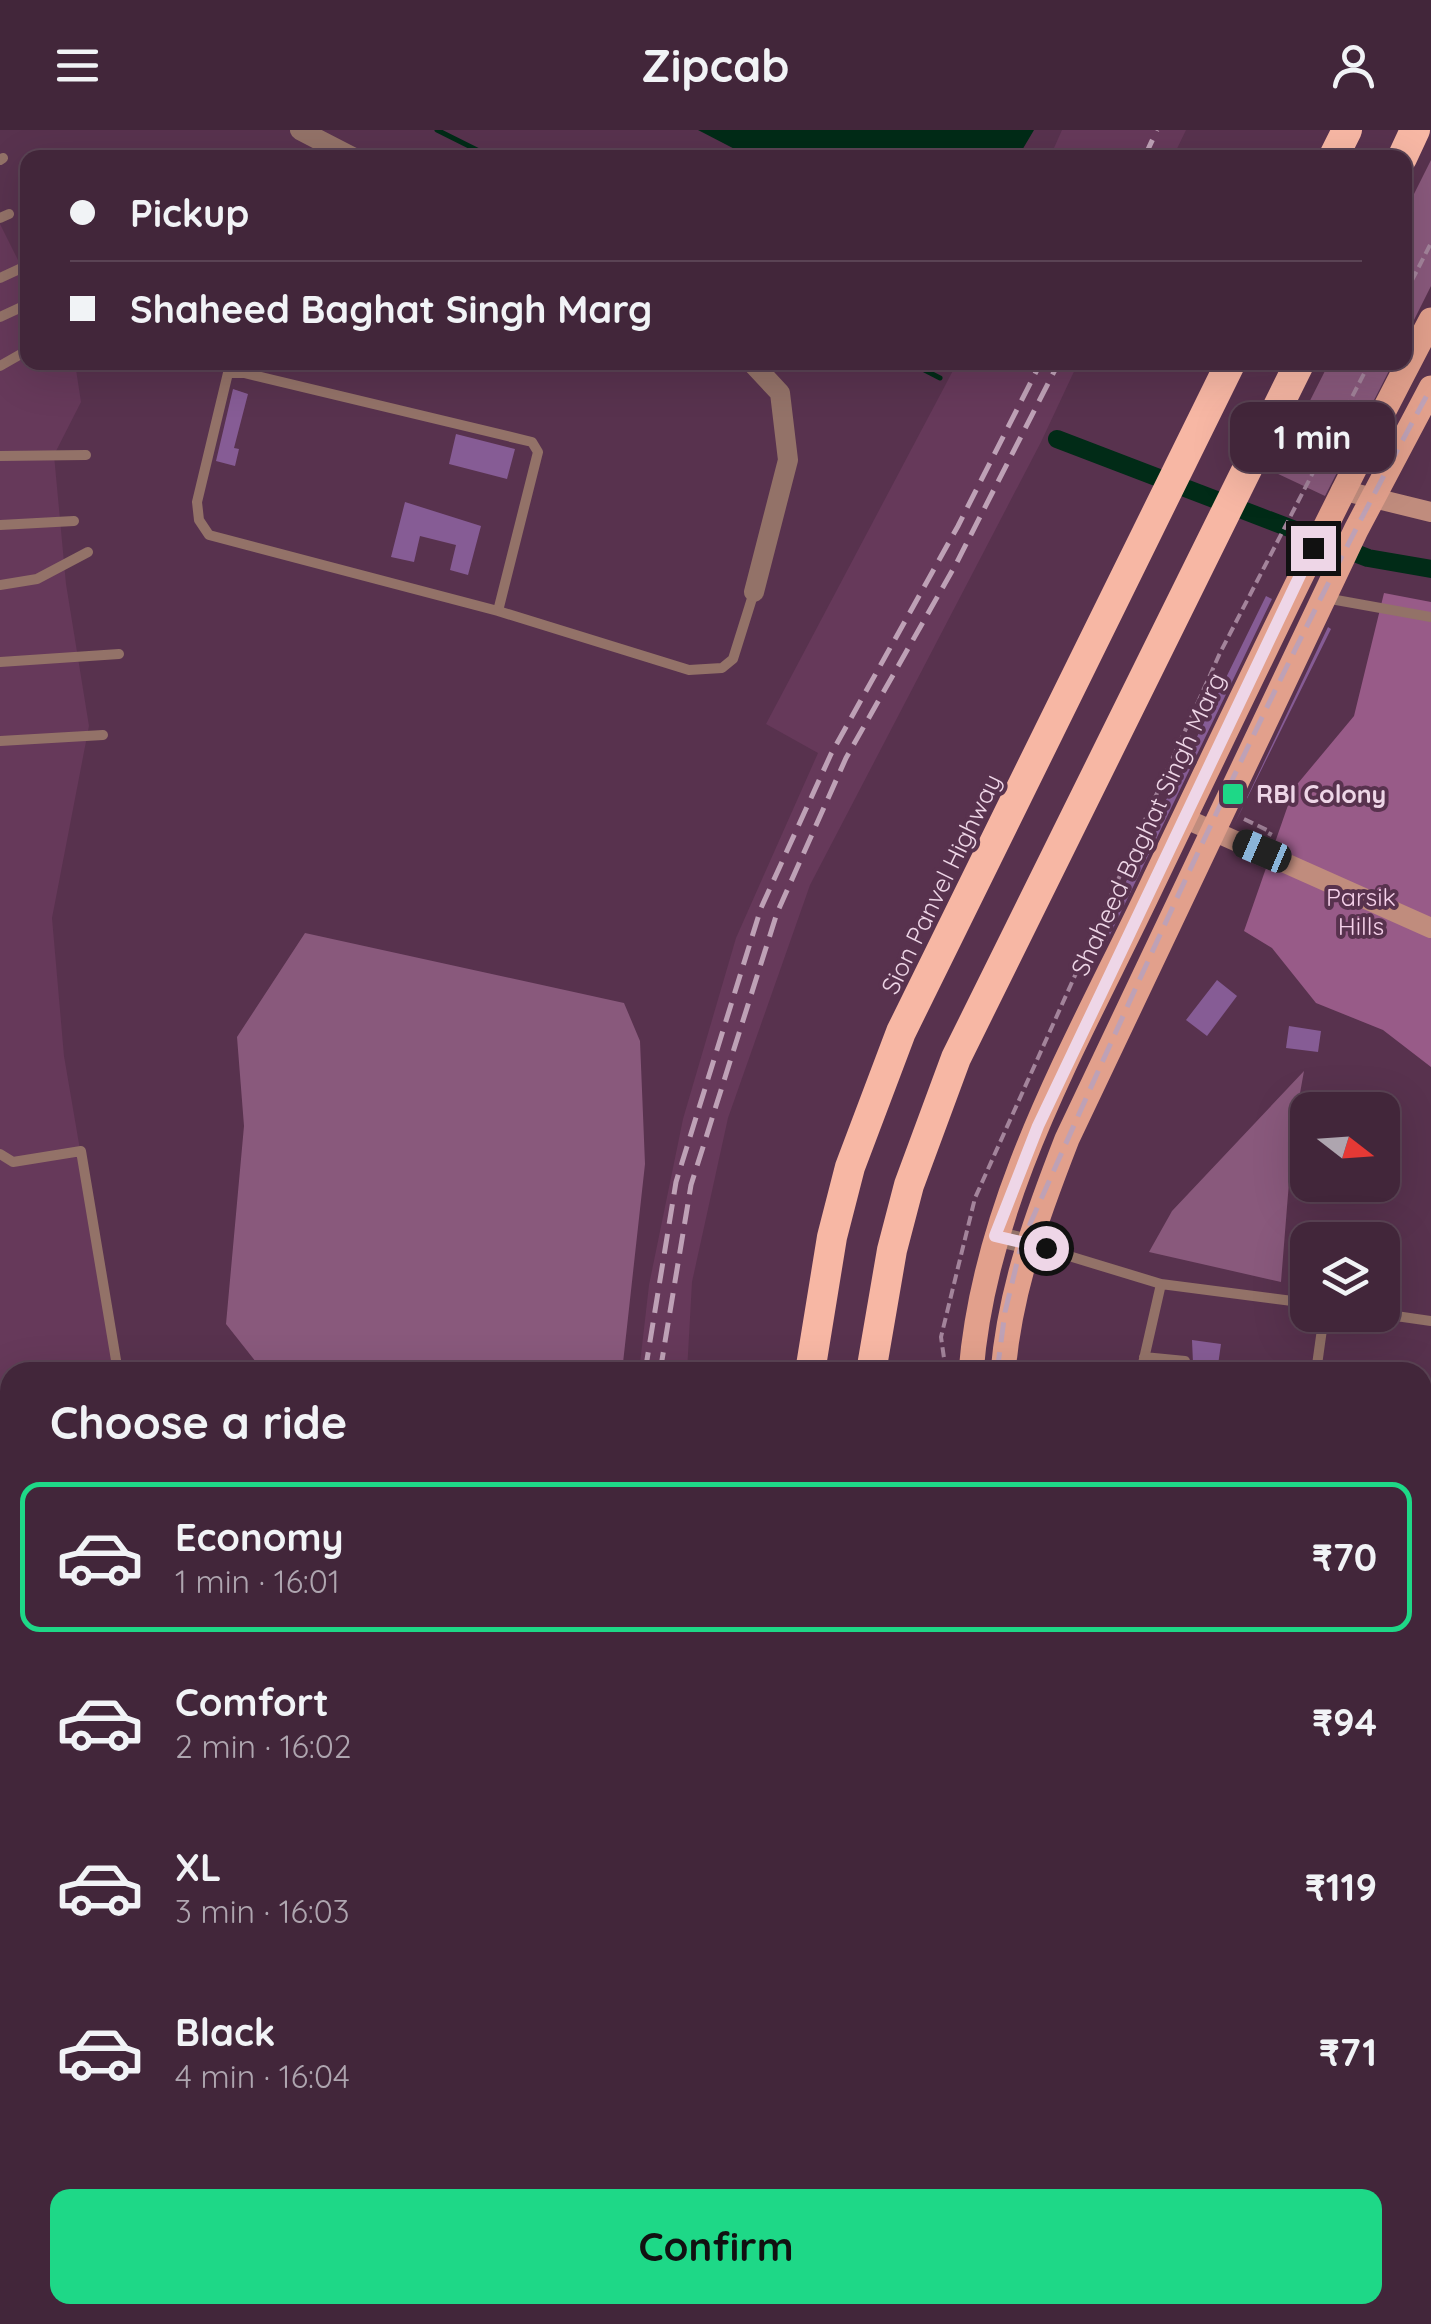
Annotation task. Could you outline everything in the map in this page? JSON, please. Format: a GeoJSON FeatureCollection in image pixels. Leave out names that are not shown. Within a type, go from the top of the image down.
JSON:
{"type":"FeatureCollection","features":[{"type":"Feature","properties":{"kind":"highway","name":"Sion Panvel Highway"},"geometry":{"type":"LineString","coordinates":[[812,1362],[832,1236],[873,1099],[900,1032],[1227,370]]}},
{"type":"Feature","properties":{"kind":"highway"},"geometry":{"type":"LineString","coordinates":[[873,1362],[892,1250],[930,1120],[956,1058],[1296,370]]}},
{"type":"Feature","properties":{"kind":"main road","name":"Shaheed Baghat Singh Marg"},"geometry":{"type":"LineString","coordinates":[[1412,356],[1431,320]]}},
{"type":"Feature","properties":{"kind":"main road","name":"Shaheed Baghat Singh Marg"},"geometry":{"type":"LineString","coordinates":[[972,1362],[976,1320],[995,1236],[1038,1126],[1341,490],[1405,370]]}},
{"type":"Feature","properties":{"kind":"main road"},"geometry":{"type":"LineString","coordinates":[[1004,1362],[1007,1324],[1036,1245],[1067,1138],[1356,530],[1431,388]]}},
{"type":"Feature","properties":{"kind":"street"},"geometry":{"type":"LineString","coordinates":[[300,130],[339,150]]}},
{"type":"Feature","properties":{"kind":"street"},"geometry":{"type":"LineString","coordinates":[[754,592],[788,460],[780,393],[758,370]]}},
{"type":"Feature","properties":{"kind":"street"},"geometry":{"type":"LineString","coordinates":[[1341,490],[1431,512]]}},
{"type":"Feature","properties":{"kind":"street"},"geometry":{"type":"LineString","coordinates":[[1184,818],[1431,928]]}},
{"type":"Feature","properties":{"kind":"street"},"geometry":{"type":"LineString","coordinates":[[995,1236],[1036,1245]]}},
{"type":"Feature","properties":{"kind":"lane"},"geometry":{"type":"LineString","coordinates":[[498,611],[538,452],[532,442],[244,373],[228,374],[197,502],[200,520],[210,534],[498,611],[705,672],[722,668],[733,659],[754,592]]}},
{"type":"Feature","properties":{"kind":"lane"},"geometry":{"type":"LineString","coordinates":[[0,456],[70,452],[86,455]]}},
{"type":"Feature","properties":{"kind":"lane"},"geometry":{"type":"LineString","coordinates":[[0,526],[74,522]]}},
{"type":"Feature","properties":{"kind":"lane"},"geometry":{"type":"LineString","coordinates":[[0,585],[37,579],[88,552]]}},
{"type":"Feature","properties":{"kind":"lane"},"geometry":{"type":"LineString","coordinates":[[1326,594],[1431,617]]}},
{"type":"Feature","properties":{"kind":"lane"},"geometry":{"type":"LineString","coordinates":[[0,662],[119,654]]}},
{"type":"Feature","properties":{"kind":"lane"},"geometry":{"type":"LineString","coordinates":[[0,742],[103,735]]}},
{"type":"Feature","properties":{"kind":"lane"},"geometry":{"type":"LineString","coordinates":[[0,1154],[13,1162],[81,1151],[116,1362]]}},
{"type":"Feature","properties":{"kind":"lane"},"geometry":{"type":"LineString","coordinates":[[1036,1245],[1161,1284],[1290,1301]]}},
{"type":"Feature","properties":{"kind":"lane"},"geometry":{"type":"LineString","coordinates":[[1143,1362],[1161,1284]]}},
{"type":"Feature","properties":{"kind":"lane"},"geometry":{"type":"LineString","coordinates":[[1400,1317],[1431,1321]]}},
{"type":"Feature","properties":{"kind":"lane"},"geometry":{"type":"LineString","coordinates":[[1317,1362],[1322,1332]]}},
{"type":"Feature","properties":{"kind":"lane"},"geometry":{"type":"LineString","coordinates":[[1144,1357],[1185,1362]]}},
{"type":"Feature","properties":{"kind":"lane"},"geometry":{"type":"LineString","coordinates":[[267,2324],[276,2324]]}},
{"type":"Feature","properties":{"kind":"path"},"geometry":{"type":"LineString","coordinates":[[1412,280],[1431,243]]}},
{"type":"Feature","properties":{"kind":"path"},"geometry":{"type":"LineString","coordinates":[[945,1362],[941,1337],[975,1198],[1220,653],[1366,370]]}},
{"type":"Feature","properties":{"kind":"path"},"geometry":{"type":"LineString","coordinates":[[1240,816],[1271,832]]}},
{"type":"Feature","properties":{"kind":"shaded area"},"geometry":{"type":"Polygon","coordinates":[[[698,130],[1034,130],[1022,150],[737,150],[698,130]]]}},
{"type":"Feature","properties":{"kind":"shaded area"},"geometry":{"type":"Polygon","coordinates":[[[1062,130],[1186,130],[1176,150],[1053,150],[1062,130]]]}},
{"type":"Feature","properties":{"kind":"shaded area"},"geometry":{"type":"Polygon","coordinates":[[[1431,160],[1431,286],[1412,324],[1412,198],[1431,160]]]}},
{"type":"Feature","properties":{"kind":"shaded area"},"geometry":{"type":"Polygon","coordinates":[[[0,224],[20,264],[20,370],[76,370],[81,402],[54,455],[66,584],[89,726],[52,918],[64,1056],[116,1362],[0,1362],[0,224]]]}},
{"type":"Feature","properties":{"kind":"shaded area"},"geometry":{"type":"Polygon","coordinates":[[[953,370],[1075,370],[810,885],[728,1118],[692,1282],[688,1362],[640,1362],[649,1285],[683,1119],[736,938],[818,753],[766,724],[953,370]]]}},
{"type":"Feature","properties":{"kind":"shaded area"},"geometry":{"type":"Polygon","coordinates":[[[1325,370],[1389,370],[1325,496],[1274,472],[1325,370]]]}},
{"type":"Feature","properties":{"kind":"shaded area"},"geometry":{"type":"Polygon","coordinates":[[[305,933],[624,1003],[640,1041],[645,1164],[623,1362],[256,1362],[226,1324],[244,1126],[237,1037],[305,933]]]}},
{"type":"Feature","properties":{"kind":"shaded area"},"geometry":{"type":"Polygon","coordinates":[[[1304,1071],[1300,1092],[1290,1092],[1290,1170],[1281,1282],[1149,1252],[1172,1211],[1304,1071]]]}},
{"type":"Feature","properties":{"kind":"green space","name":"Parsik Hills"},"geometry":{"type":"Polygon","coordinates":[[[1384,593],[1431,602],[1431,1067],[1383,1030],[1316,1003],[1272,948],[1244,931],[1294,788],[1354,716],[1384,593]]]}},
{"type":"Feature","properties":{"kind":"building"},"geometry":{"type":"Polygon","coordinates":[[[233,389],[248,394],[234,448],[239,449],[235,466],[216,461],[233,389]]]}},
{"type":"Feature","properties":{"kind":"building"},"geometry":{"type":"Polygon","coordinates":[[[456,434],[515,449],[507,479],[449,464],[456,434]]]}},
{"type":"Feature","properties":{"kind":"building"},"geometry":{"type":"Polygon","coordinates":[[[405,502],[481,526],[468,575],[450,570],[456,545],[420,536],[414,562],[391,557],[405,502]]]}},
{"type":"Feature","properties":{"kind":"building"},"geometry":{"type":"Polygon","coordinates":[[[1266,596],[1272,599],[1106,943],[1098,939],[1266,596]]]}},
{"type":"Feature","properties":{"kind":"building"},"geometry":{"type":"Polygon","coordinates":[[[1328,627],[1331,629],[1234,825],[1328,627]]]}},
{"type":"Feature","properties":{"kind":"building"},"geometry":{"type":"Polygon","coordinates":[[[1217,980],[1237,996],[1207,1036],[1186,1020],[1217,980]]]}},
{"type":"Feature","properties":{"kind":"building"},"geometry":{"type":"Polygon","coordinates":[[[1289,1026],[1321,1031],[1318,1052],[1286,1048],[1289,1026]]]}},
{"type":"Feature","properties":{"kind":"building"},"geometry":{"type":"Polygon","coordinates":[[[1192,1340],[1221,1344],[1218,1362],[1193,1362],[1192,1340]]]}},
{"type":"Feature","properties":{"kind":"waterway"},"geometry":{"type":"LineString","coordinates":[[437,130],[477,150]]}},
{"type":"Feature","properties":{"kind":"waterway"},"geometry":{"type":"LineString","coordinates":[[924,370],[940,378]]}},
{"type":"Feature","properties":{"kind":"waterway"},"geometry":{"type":"LineString","coordinates":[[1057,439],[1368,558],[1431,569]]}},
{"type":"Feature","properties":{"kind":"railway"},"geometry":{"type":"LineString","coordinates":[[1148,150],[1157,130]]}},
{"type":"Feature","properties":{"kind":"railway"},"geometry":{"type":"LineString","coordinates":[[647,1362],[676,1182],[761,908],[831,754],[958,526],[1037,370]]}},
{"type":"Feature","properties":{"kind":"railway"},"geometry":{"type":"LineString","coordinates":[[662,1362],[691,1185],[777,913],[846,758],[956,564],[1055,370]]}},
{"type":"Feature","properties":{"kind":"railway"},"geometry":{"type":"LineString","coordinates":[[998,1362],[1005,1312],[1022,1242],[1269,704],[1431,388]]}},
{"type":"Feature","properties":{"kind":"place","name":"RBI Colony"},"geometry":{"type":"Point","coordinates":[1233,794]}},
{"type":"Feature","properties":{"kind":"route"},"geometry":{"type":"LineString","coordinates":[[1046,1248],[995,1236],[1038,1126],[1313,548]]}}]}
